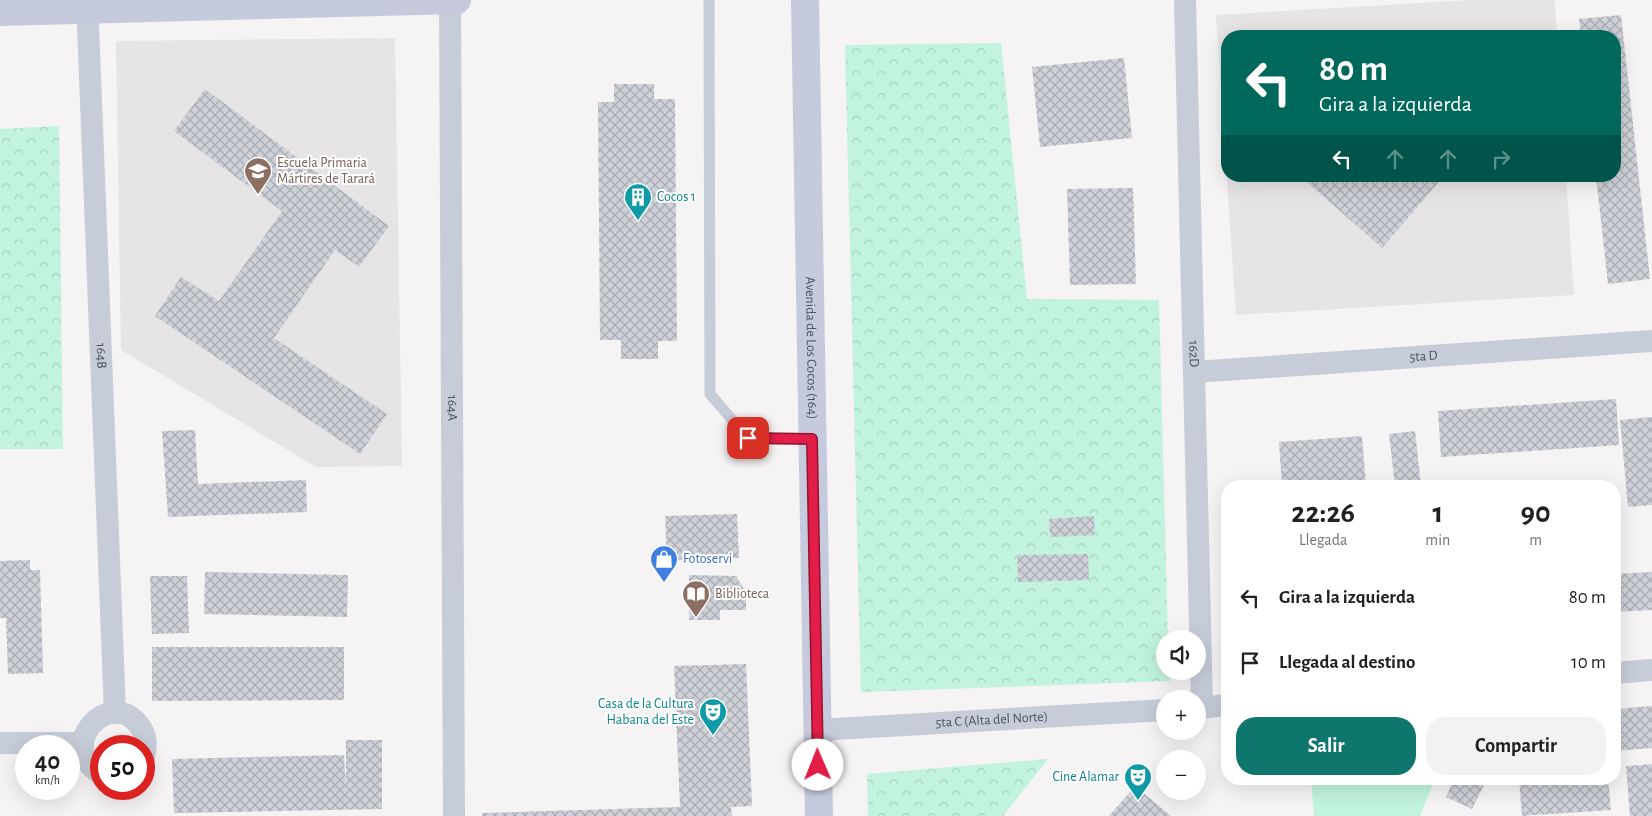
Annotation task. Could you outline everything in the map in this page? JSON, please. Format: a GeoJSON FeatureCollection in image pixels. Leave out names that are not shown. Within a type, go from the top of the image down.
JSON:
{"type":"FeatureCollection","features":[{"type":"Feature","properties":{"kind":"main road"},"geometry":{"type":"LineString","coordinates":[[0,12],[87,5],[457,0]]}},
{"type":"Feature","properties":{"kind":"main road","name":"Avenida de Los Cocos (164)"},"geometry":{"type":"LineString","coordinates":[[805,0],[819,816]]}},
{"type":"Feature","properties":{"kind":"street","name":"164A"},"geometry":{"type":"LineString","coordinates":[[450,0],[454,816]]}},
{"type":"Feature","properties":{"kind":"street","name":"162D"},"geometry":{"type":"LineString","coordinates":[[1185,0],[1200,690]]}},
{"type":"Feature","properties":{"kind":"street","name":"164B"},"geometry":{"type":"LineString","coordinates":[[87,5],[115,713]]}},
{"type":"Feature","properties":{"kind":"street","name":"5ta D"},"geometry":{"type":"LineString","coordinates":[[1194,372],[1652,341]]}},
{"type":"Feature","properties":{"kind":"street"},"geometry":{"type":"LineString","coordinates":[[1621,673],[1652,670]]}},
{"type":"Feature","properties":{"kind":"street"},"geometry":{"type":"LineString","coordinates":[[1206,707],[1221,706]]}},
{"type":"Feature","properties":{"kind":"street","name":"5ta C (Alta del Norte)"},"geometry":{"type":"LineString","coordinates":[[818,730],[1156,711]]}},
{"type":"Feature","properties":{"kind":"street"},"geometry":{"type":"LineString","coordinates":[[90,764],[86,758],[83,744],[88,727],[95,720],[115,713],[127,716],[137,722],[144,735]]}},
{"type":"Feature","properties":{"kind":"street"},"geometry":{"type":"LineString","coordinates":[[0,743],[83,744]]}},
{"type":"Feature","properties":{"kind":"lane"},"geometry":{"type":"LineString","coordinates":[[709,0],[710,394],[748,438],[812,439]]}},
{"type":"Feature","properties":{"kind":"shaded area"},"geometry":{"type":"Polygon","coordinates":[[[1473,0],[1555,0],[1557,30],[1221,30],[1221,90],[1216,15],[1473,0]]]}},
{"type":"Feature","properties":{"kind":"shaded area","name":"Escuela Primaria Mártires de Tarará"},"geometry":{"type":"Polygon","coordinates":[[[395,38],[402,466],[316,467],[121,350],[116,41],[395,38]]]}},
{"type":"Feature","properties":{"kind":"shaded area"},"geometry":{"type":"Polygon","coordinates":[[[1227,182],[1566,182],[1574,295],[1236,315],[1227,182]]]}},
{"type":"Feature","properties":{"kind":"green space"},"geometry":{"type":"Polygon","coordinates":[[[1001,43],[1027,299],[1159,300],[1168,630],[1156,630],[1156,680],[1170,681],[861,692],[845,45],[1001,43]]]}},
{"type":"Feature","properties":{"kind":"green space"},"geometry":{"type":"Polygon","coordinates":[[[59,126],[63,449],[0,449],[0,129],[59,126]]]}},
{"type":"Feature","properties":{"kind":"green space"},"geometry":{"type":"Polygon","coordinates":[[[1048,759],[1003,816],[868,816],[867,774],[1048,759]]]}},
{"type":"Feature","properties":{"kind":"green space"},"geometry":{"type":"Polygon","coordinates":[[[1311,785],[1433,785],[1420,816],[1314,816],[1311,785]]]}},
{"type":"Feature","properties":{"kind":"building"},"geometry":{"type":"Polygon","coordinates":[[[1621,15],[1650,279],[1608,284],[1597,182],[1621,182],[1621,30],[1580,30],[1579,19],[1621,15]]]}},
{"type":"Feature","properties":{"kind":"building"},"geometry":{"type":"Polygon","coordinates":[[[1124,58],[1132,138],[1040,147],[1032,67],[1124,58]]]}},
{"type":"Feature","properties":{"kind":"building","name":"Cocos 1"},"geometry":{"type":"Polygon","coordinates":[[[614,84],[654,84],[654,99],[675,99],[677,341],[658,341],[658,359],[621,359],[621,340],[600,340],[598,102],[614,102],[614,84]]]}},
{"type":"Feature","properties":{"kind":"building"},"geometry":{"type":"Polygon","coordinates":[[[205,89],[389,226],[359,267],[335,250],[274,338],[387,414],[360,454],[155,316],[181,277],[219,301],[282,211],[174,131],[205,89]]]}},
{"type":"Feature","properties":{"kind":"building"},"geometry":{"type":"Polygon","coordinates":[[[1307,182],[1439,182],[1382,248],[1307,182]]]}},
{"type":"Feature","properties":{"kind":"building"},"geometry":{"type":"Polygon","coordinates":[[[1133,188],[1136,284],[1070,285],[1067,189],[1133,188]]]}},
{"type":"Feature","properties":{"kind":"building"},"geometry":{"type":"Polygon","coordinates":[[[1616,399],[1619,445],[1441,457],[1438,411],[1616,399]]]}},
{"type":"Feature","properties":{"kind":"building"},"geometry":{"type":"Polygon","coordinates":[[[1652,417],[1652,505],[1628,507],[1620,420],[1652,417]]]}},
{"type":"Feature","properties":{"kind":"building"},"geometry":{"type":"Polygon","coordinates":[[[195,430],[198,484],[306,480],[307,512],[168,517],[162,431],[195,430]]]}},
{"type":"Feature","properties":{"kind":"building"},"geometry":{"type":"Polygon","coordinates":[[[1415,431],[1420,480],[1394,480],[1389,434],[1415,431]]]}},
{"type":"Feature","properties":{"kind":"building"},"geometry":{"type":"Polygon","coordinates":[[[1362,436],[1366,480],[1282,480],[1279,442],[1362,436]]]}},
{"type":"Feature","properties":{"kind":"building"},"geometry":{"type":"Polygon","coordinates":[[[737,514],[739,558],[667,560],[665,516],[737,514]]]}},
{"type":"Feature","properties":{"kind":"building"},"geometry":{"type":"Polygon","coordinates":[[[1094,516],[1095,535],[1050,537],[1049,519],[1094,516]]]}},
{"type":"Feature","properties":{"kind":"building"},"geometry":{"type":"Polygon","coordinates":[[[1088,554],[1089,580],[1018,582],[1017,555],[1088,554]]]}},
{"type":"Feature","properties":{"kind":"building"},"geometry":{"type":"Polygon","coordinates":[[[30,560],[30,570],[40,570],[43,673],[8,674],[6,618],[0,618],[0,561],[30,560]]]}},
{"type":"Feature","properties":{"kind":"building"},"geometry":{"type":"Polygon","coordinates":[[[205,572],[348,575],[347,617],[204,614],[205,572]]]}},
{"type":"Feature","properties":{"kind":"building"},"geometry":{"type":"Polygon","coordinates":[[[1652,572],[1652,610],[1621,612],[1621,574],[1652,572]]]}},
{"type":"Feature","properties":{"kind":"building"},"geometry":{"type":"Polygon","coordinates":[[[689,575],[736,576],[746,592],[746,610],[720,610],[720,620],[689,620],[689,575]]]}},
{"type":"Feature","properties":{"kind":"building"},"geometry":{"type":"Polygon","coordinates":[[[150,576],[187,576],[189,633],[152,634],[150,576]]]}},
{"type":"Feature","properties":{"kind":"building"},"geometry":{"type":"Polygon","coordinates":[[[152,647],[344,647],[344,700],[152,701],[152,647]]]}},
{"type":"Feature","properties":{"kind":"building","name":"Casa de la Cultura Habana del Este"},"geometry":{"type":"Polygon","coordinates":[[[746,664],[752,806],[731,807],[732,816],[482,816],[482,813],[680,807],[674,666],[746,664]]]}},
{"type":"Feature","properties":{"kind":"building"},"geometry":{"type":"Polygon","coordinates":[[[1652,706],[1652,748],[1621,751],[1621,709],[1652,706]]]}},
{"type":"Feature","properties":{"kind":"building"},"geometry":{"type":"Polygon","coordinates":[[[346,740],[382,740],[382,809],[174,813],[172,759],[344,755],[346,787],[346,740]]]}},
{"type":"Feature","properties":{"kind":"building"},"geometry":{"type":"Polygon","coordinates":[[[1652,764],[1652,816],[1630,816],[1626,766],[1652,764]]]}},
{"type":"Feature","properties":{"kind":"building"},"geometry":{"type":"Polygon","coordinates":[[[1451,785],[1484,785],[1472,809],[1446,797],[1451,785]]]}},
{"type":"Feature","properties":{"kind":"building"},"geometry":{"type":"Polygon","coordinates":[[[1519,785],[1609,785],[1611,810],[1522,816],[1519,785]]]}},
{"type":"Feature","properties":{"kind":"building","name":"Cine Alamar"},"geometry":{"type":"Polygon","coordinates":[[[1135,786],[1171,816],[1109,816],[1135,786]]]}},
{"type":"Feature","properties":{"kind":"place","name":"Escuela Primaria Mártires de Tarará"},"geometry":{"type":"Point","coordinates":[258,195]}},
{"type":"Feature","properties":{"kind":"place","name":"Cocos 1"},"geometry":{"type":"Point","coordinates":[638,221]}},
{"type":"Feature","properties":{"kind":"place","name":"Fotoservi"},"geometry":{"type":"Point","coordinates":[664,583]}},
{"type":"Feature","properties":{"kind":"place","name":"Biblioteca"},"geometry":{"type":"Point","coordinates":[696,618]}},
{"type":"Feature","properties":{"kind":"place","name":"Casa de la Cultura Habana del Este"},"geometry":{"type":"Point","coordinates":[713,736]}},
{"type":"Feature","properties":{"kind":"place","name":"Cine Alamar"},"geometry":{"type":"Point","coordinates":[1138,801]}},
{"type":"Feature","properties":{"kind":"route"},"geometry":{"type":"LineString","coordinates":[[748,438],[812,439],[818,765]]}}]}
